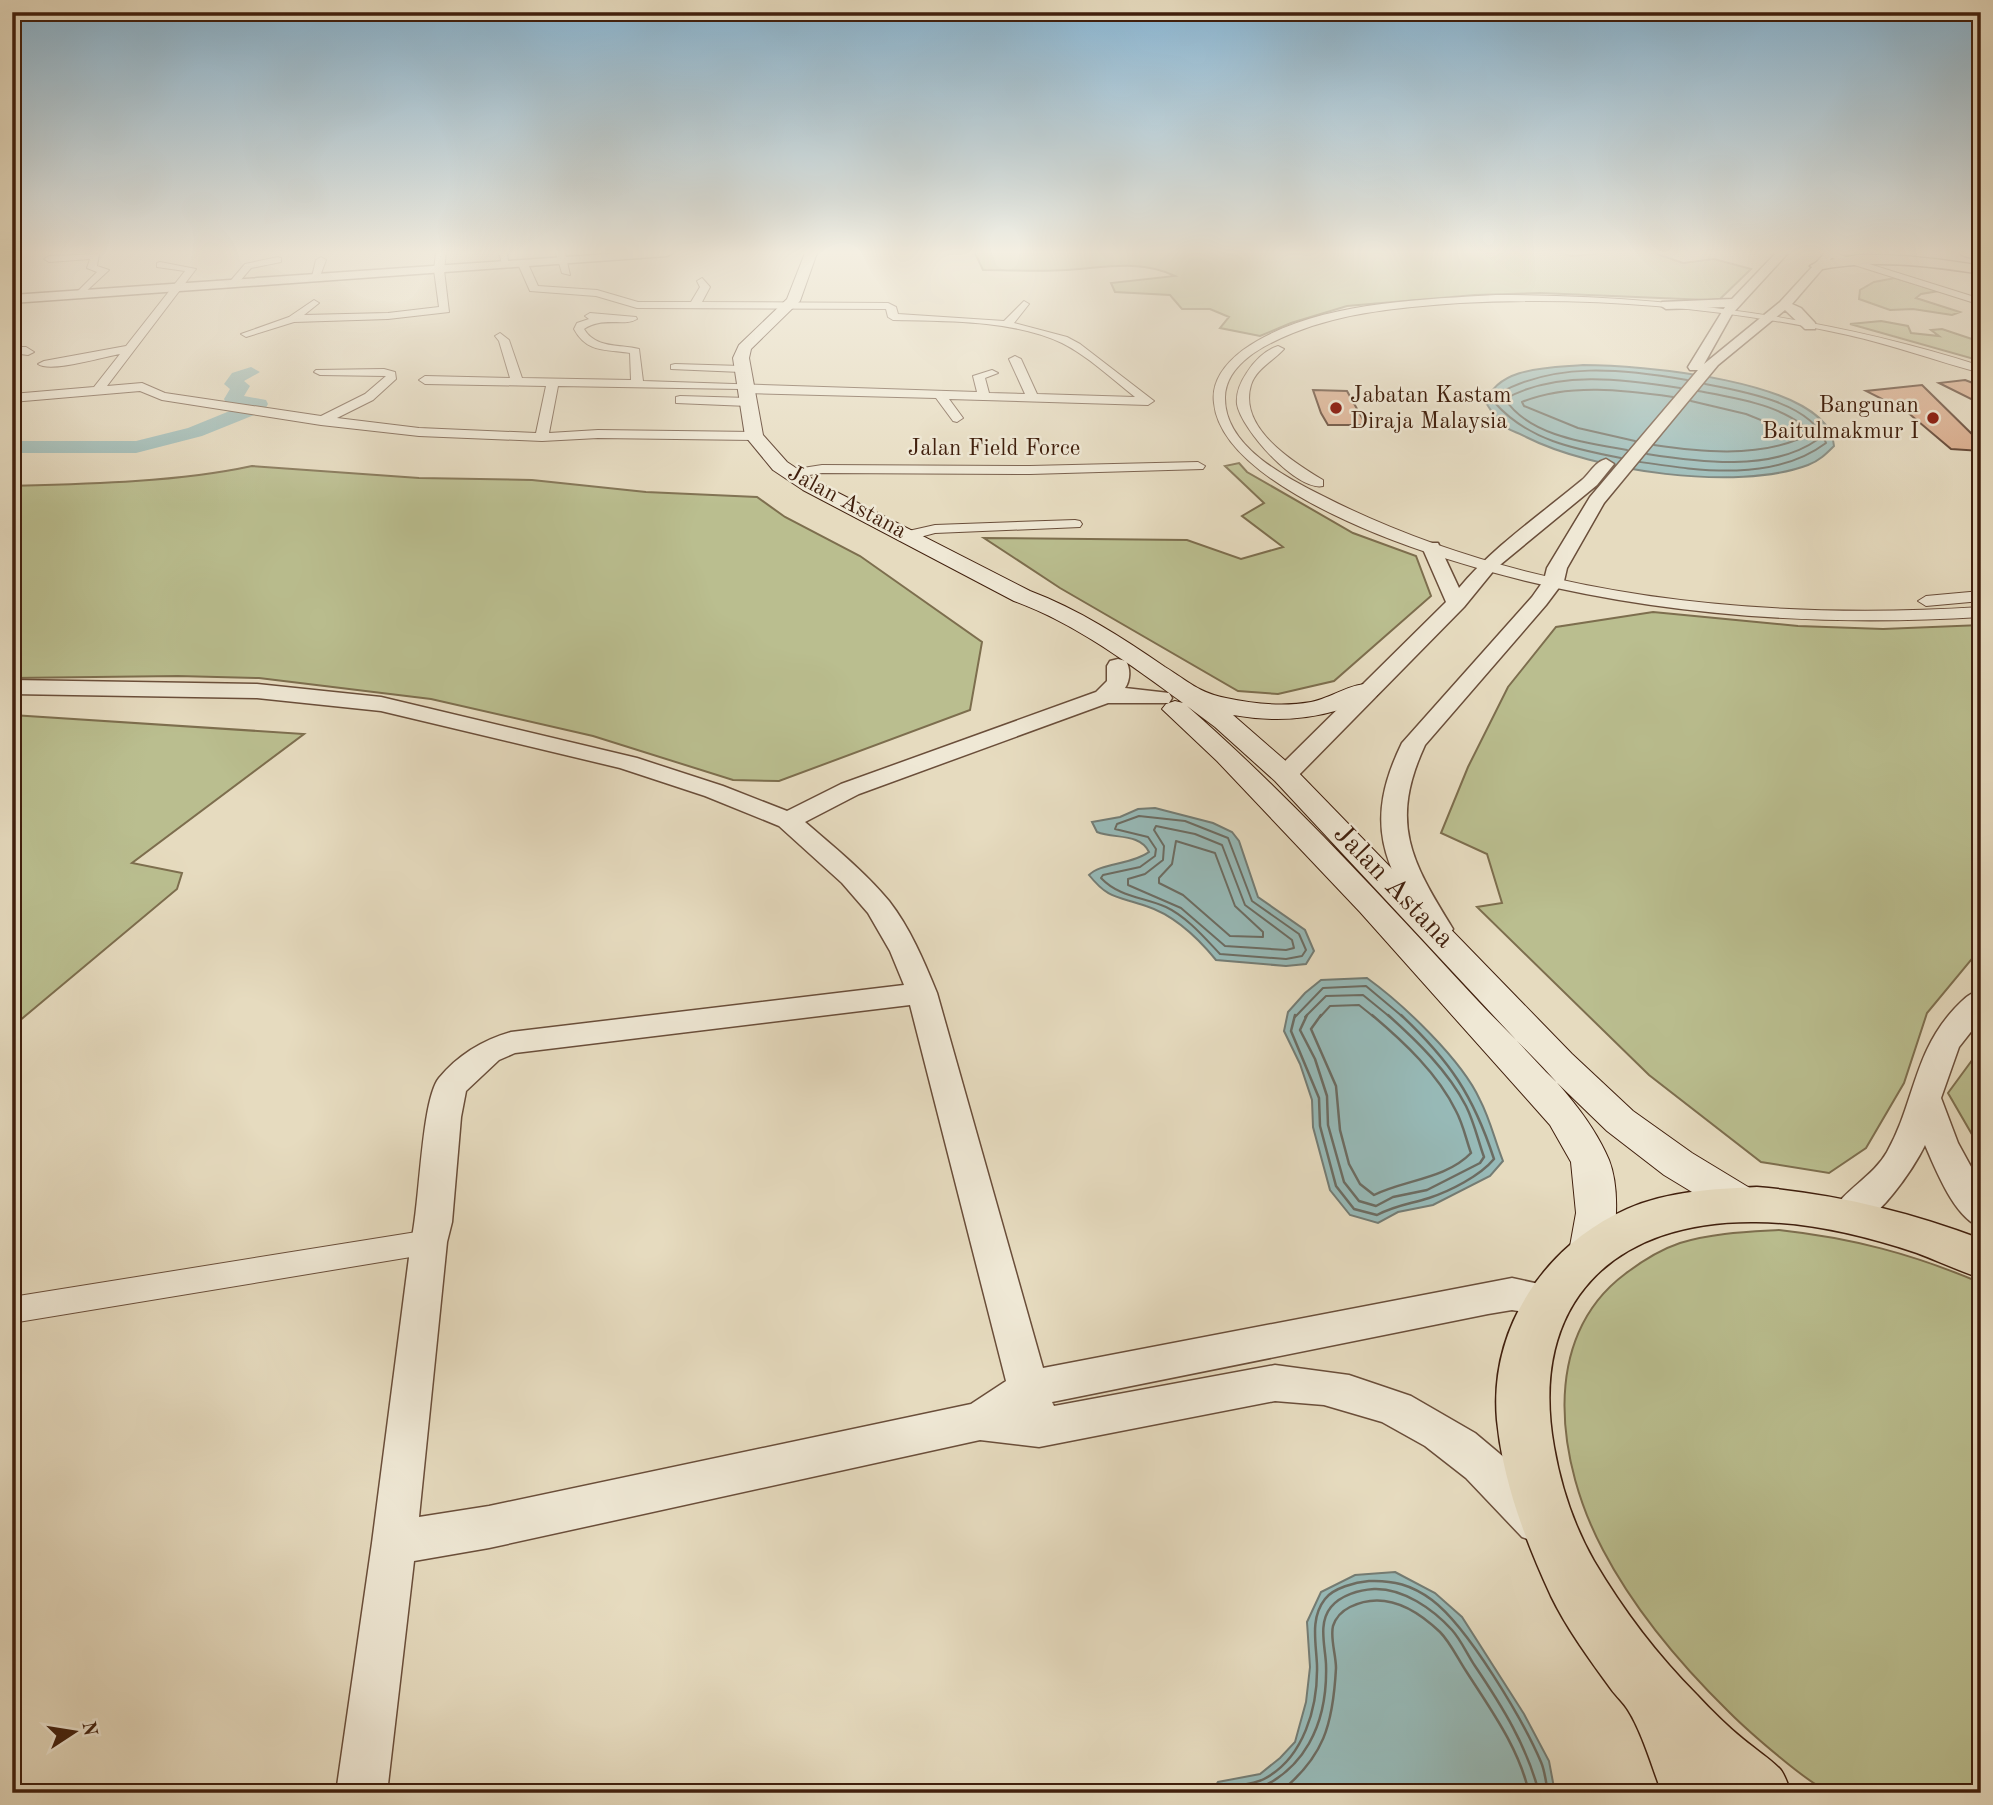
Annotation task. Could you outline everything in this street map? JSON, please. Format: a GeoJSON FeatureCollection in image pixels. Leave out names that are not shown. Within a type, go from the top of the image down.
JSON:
{"type":"FeatureCollection","features":[{"type":"Feature","properties":{"kind":"main road"},"geometry":{"type":"LineString","coordinates":[[754,436],[745,387],[744,348],[756,337]]}},
{"type":"Feature","properties":{"kind":"main road","name":"Jalan Astana"},"geometry":{"type":"LineString","coordinates":[[754,436],[797,478],[1022,596],[1055,608],[1196,699],[1285,775],[1559,1063],[1620,1121],[1678,1164],[1744,1204]]}},
{"type":"Feature","properties":{"kind":"main road","name":"Jalan Astana"},"geometry":{"type":"LineString","coordinates":[[1022,596],[1200,729],[1371,905],[1563,1115],[1590,1162],[1596,1213],[1590,1252]]}},
{"type":"Feature","properties":{"kind":"main road"},"geometry":{"type":"LineString","coordinates":[[1196,699],[1247,710],[1282,713],[1343,704],[1368,690]]}},
{"type":"Feature","properties":{"kind":"main road"},"geometry":{"type":"LineString","coordinates":[[1285,775],[1277,783],[1277,791],[1284,804],[1356,881],[1371,905]]}},
{"type":"Feature","properties":{"kind":"main road"},"geometry":{"type":"LineString","coordinates":[[1694,1793],[1666,1723],[1586,1600],[1554,1539],[1532,1475],[1523,1417],[1525,1365],[1538,1320],[1548,1300],[1590,1252],[1626,1230],[1668,1214],[1703,1207],[1744,1204],[1793,1206],[1848,1215],[1906,1230],[1981,1259]]}},
{"type":"Feature","properties":{"kind":"main road"},"geometry":{"type":"LineString","coordinates":[[1630,1664],[1686,1727],[1759,1793]]}},
{"type":"Feature","properties":{"kind":"street"},"geometry":{"type":"LineString","coordinates":[[97,392],[138,337]]}},
{"type":"Feature","properties":{"kind":"street"},"geometry":{"type":"LineString","coordinates":[[501,337],[517,380]]}},
{"type":"Feature","properties":{"kind":"street"},"geometry":{"type":"LineString","coordinates":[[584,337],[598,348],[635,351],[637,383]]}},
{"type":"Feature","properties":{"kind":"street"},"geometry":{"type":"LineString","coordinates":[[425,380],[637,383],[1149,401],[1076,346],[1056,337]]}},
{"type":"Feature","properties":{"kind":"street"},"geometry":{"type":"LineString","coordinates":[[1276,337],[1256,347],[1233,365],[1225,376],[1219,395],[1222,416],[1234,438],[1257,461],[1299,491],[1344,514],[1494,560],[1723,595],[1806,601]]}},
{"type":"Feature","properties":{"kind":"street"},"geometry":{"type":"LineString","coordinates":[[1302,337],[1264,358],[1249,376],[1242,397],[1248,421],[1267,447],[1282,460],[1301,474],[1363,507]]}},
{"type":"Feature","properties":{"kind":"street"},"geometry":{"type":"LineString","coordinates":[[1707,361],[1717,337]]}},
{"type":"Feature","properties":{"kind":"street"},"geometry":{"type":"LineString","coordinates":[[1285,775],[1457,603],[1494,560],[1600,483],[1707,361],[1741,337]]}},
{"type":"Feature","properties":{"kind":"street"},"geometry":{"type":"LineString","coordinates":[[1840,337],[1882,347],[1981,378]]}},
{"type":"Feature","properties":{"kind":"street"},"geometry":{"type":"LineString","coordinates":[[1862,337],[1981,370]]}},
{"type":"Feature","properties":{"kind":"street"},"geometry":{"type":"LineString","coordinates":[[12,350],[22,349],[28,352]]}},
{"type":"Feature","properties":{"kind":"street"},"geometry":{"type":"LineString","coordinates":[[44,364],[81,360],[95,354],[129,349]]}},
{"type":"Feature","properties":{"kind":"street"},"geometry":{"type":"LineString","coordinates":[[1015,359],[1033,398]]}},
{"type":"Feature","properties":{"kind":"street"},"geometry":{"type":"LineString","coordinates":[[675,367],[745,387]]}},
{"type":"Feature","properties":{"kind":"street"},"geometry":{"type":"LineString","coordinates":[[97,373],[111,372]]}},
{"type":"Feature","properties":{"kind":"street"},"geometry":{"type":"LineString","coordinates":[[320,372],[384,372],[392,377],[369,397],[321,421]]}},
{"type":"Feature","properties":{"kind":"street"},"geometry":{"type":"LineString","coordinates":[[984,396],[979,376],[992,373]]}},
{"type":"Feature","properties":{"kind":"street"},"geometry":{"type":"LineString","coordinates":[[542,437],[554,381]]}},
{"type":"Feature","properties":{"kind":"street"},"geometry":{"type":"LineString","coordinates":[[12,398],[142,387],[162,396],[236,409],[419,432],[542,437],[598,434],[754,436]]}},
{"type":"Feature","properties":{"kind":"street"},"geometry":{"type":"LineString","coordinates":[[680,400],[745,387]]}},
{"type":"Feature","properties":{"kind":"street"},"geometry":{"type":"LineString","coordinates":[[939,394],[957,418]]}},
{"type":"Feature","properties":{"kind":"street","name":"Jalan Field Force"},"geometry":{"type":"LineString","coordinates":[[797,478],[829,470],[1030,470],[1198,466]]}},
{"type":"Feature","properties":{"kind":"street"},"geometry":{"type":"LineString","coordinates":[[1450,946],[1406,876],[1394,828],[1393,793],[1402,764],[1414,743],[1513,632],[1548,569],[1596,501],[1600,483]]}},
{"type":"Feature","properties":{"kind":"street"},"geometry":{"type":"LineString","coordinates":[[1386,516],[1437,542]]}},
{"type":"Feature","properties":{"kind":"street"},"geometry":{"type":"LineString","coordinates":[[909,536],[935,529],[1075,524]]}},
{"type":"Feature","properties":{"kind":"street"},"geometry":{"type":"LineString","coordinates":[[1437,542],[1448,591],[1457,603]]}},
{"type":"Feature","properties":{"kind":"street"},"geometry":{"type":"LineString","coordinates":[[1466,544],[1494,560],[1548,569],[1632,596],[1761,612],[1889,617],[1981,612]]}},
{"type":"Feature","properties":{"kind":"street"},"geometry":{"type":"LineString","coordinates":[[1914,601],[1981,596]]}},
{"type":"Feature","properties":{"kind":"street"},"geometry":{"type":"LineString","coordinates":[[1843,602],[1879,602]]}},
{"type":"Feature","properties":{"kind":"street"},"geometry":{"type":"LineString","coordinates":[[1104,697],[1118,682],[1118,666]]}},
{"type":"Feature","properties":{"kind":"street"},"geometry":{"type":"LineString","coordinates":[[12,687],[257,691],[381,704],[628,763],[751,804],[788,821],[852,877],[880,909],[905,951],[922,993],[1039,1428]]}},
{"type":"Feature","properties":{"kind":"street"},"geometry":{"type":"LineString","coordinates":[[788,821],[850,789],[1104,697],[1124,695],[1161,698]]}},
{"type":"Feature","properties":{"kind":"street"},"geometry":{"type":"LineString","coordinates":[[361,1793],[394,1543],[429,1242],[434,1222],[444,1116],[451,1086],[488,1052],[511,1042],[922,993]]}},
{"type":"Feature","properties":{"kind":"street"},"geometry":{"type":"LineString","coordinates":[[1848,1215],[1888,1177],[1898,1163],[1940,1053],[1957,1024],[1981,1000]]}},
{"type":"Feature","properties":{"kind":"street"},"geometry":{"type":"LineString","coordinates":[[1924,1097],[1935,1131],[1957,1180],[1981,1213]]}},
{"type":"Feature","properties":{"kind":"street"},"geometry":{"type":"LineString","coordinates":[[12,1310],[429,1242]]}},
{"type":"Feature","properties":{"kind":"street"},"geometry":{"type":"LineString","coordinates":[[981,1421],[1028,1389],[1488,1298],[1512,1294],[1548,1300]]}},
{"type":"Feature","properties":{"kind":"street"},"geometry":{"type":"LineString","coordinates":[[394,1543],[502,1524],[981,1421],[1039,1428],[1275,1383],[1308,1383],[1340,1390],[1397,1410],[1459,1446],[1488,1471],[1554,1539]]}},
{"type":"Feature","properties":{"kind":"green space"},"geometry":{"type":"Polygon","coordinates":[[[1897,337],[1967,337],[1981,342],[1981,361],[1897,337]]]}},
{"type":"Feature","properties":{"kind":"green space"},"geometry":{"type":"Polygon","coordinates":[[[1239,463],[1247,472],[1353,533],[1416,556],[1431,596],[1334,681],[1278,694],[1238,691],[1060,588],[984,538],[1187,540],[1241,559],[1283,547],[1242,516],[1264,503],[1225,466],[1239,463]]]}},
{"type":"Feature","properties":{"kind":"green space"},"geometry":{"type":"Polygon","coordinates":[[[252,466],[419,478],[532,480],[646,492],[757,497],[785,517],[860,556],[982,642],[970,710],[779,781],[733,780],[593,736],[431,699],[259,678],[12,678],[12,486],[164,479],[252,466]]]}},
{"type":"Feature","properties":{"kind":"green space"},"geometry":{"type":"Polygon","coordinates":[[[1653,612],[1798,626],[1883,629],[1981,625],[1981,948],[1927,1013],[1904,1083],[1866,1148],[1829,1173],[1761,1162],[1649,1075],[1477,907],[1502,903],[1487,854],[1441,833],[1468,767],[1508,687],[1556,627],[1653,612]]]}},
{"type":"Feature","properties":{"kind":"green space"},"geometry":{"type":"Polygon","coordinates":[[[12,715],[304,734],[132,863],[182,873],[177,889],[12,1027],[12,715]]]}},
{"type":"Feature","properties":{"kind":"green space"},"geometry":{"type":"Polygon","coordinates":[[[1981,1048],[1981,1150],[1948,1093],[1981,1048]]]}},
{"type":"Feature","properties":{"kind":"green space"},"geometry":{"type":"Polygon","coordinates":[[[1779,1230],[1882,1249],[1981,1283],[1981,1793],[1843,1794],[1823,1789],[1811,1781],[1737,1720],[1676,1656],[1629,1594],[1587,1516],[1575,1480],[1567,1442],[1564,1405],[1568,1367],[1579,1333],[1597,1301],[1631,1269],[1672,1246],[1717,1235],[1779,1230]]]}},
{"type":"Feature","properties":{"kind":"water"},"geometry":{"type":"Polygon","coordinates":[[[1583,365],[1684,373],[1726,380],[1766,391],[1800,405],[1824,423],[1834,446],[1812,463],[1778,473],[1743,477],[1666,474],[1588,460],[1554,449],[1504,427],[1486,403],[1501,382],[1513,376],[1527,371],[1583,365]]]}},
{"type":"Feature","properties":{"kind":"water"},"geometry":{"type":"Polygon","coordinates":[[[1155,808],[1213,823],[1232,832],[1239,841],[1258,897],[1305,930],[1314,951],[1306,964],[1286,966],[1216,960],[1176,921],[1156,910],[1114,896],[1096,883],[1089,875],[1094,871],[1149,852],[1145,846],[1133,839],[1097,832],[1092,822],[1120,817],[1138,809],[1155,808]]]}},
{"type":"Feature","properties":{"kind":"water"},"geometry":{"type":"Polygon","coordinates":[[[1367,978],[1414,1017],[1460,1068],[1484,1107],[1503,1161],[1490,1176],[1433,1205],[1398,1212],[1378,1223],[1350,1215],[1330,1190],[1313,1127],[1312,1100],[1300,1064],[1284,1031],[1288,1012],[1321,980],[1367,978]]]}},
{"type":"Feature","properties":{"kind":"water"},"geometry":{"type":"Polygon","coordinates":[[[1395,1572],[1435,1593],[1462,1617],[1524,1714],[1549,1761],[1555,1793],[1211,1793],[1218,1782],[1260,1774],[1295,1742],[1306,1702],[1310,1667],[1307,1622],[1321,1592],[1355,1575],[1395,1572]]]}},
{"type":"Feature","properties":{"kind":"building"},"geometry":{"type":"Polygon","coordinates":[[[1965,380],[1981,386],[1981,404],[1939,383],[1965,380]]]}},
{"type":"Feature","properties":{"kind":"building","name":"Bangunan Baitulmakmur I"},"geometry":{"type":"Polygon","coordinates":[[[1922,385],[1981,443],[1981,451],[1951,449],[1906,411],[1866,391],[1922,385]]]}},
{"type":"Feature","properties":{"kind":"building","name":"Jabatan Kastam Diraja Malaysia"},"geometry":{"type":"Polygon","coordinates":[[[1313,390],[1347,391],[1366,425],[1328,425],[1313,390]]]}},
{"type":"Feature","properties":{"kind":"waterway"},"geometry":{"type":"LineString","coordinates":[[12,447],[136,447],[195,432],[257,407],[259,404],[233,399],[241,386],[233,384],[238,377],[251,372]]}},
{"type":"Feature","properties":{"kind":"place","name":"Jabatan Kastam Diraja Malaysia"},"geometry":{"type":"Point","coordinates":[1336,408]}},
{"type":"Feature","properties":{"kind":"place","name":"Bangunan Baitulmakmur I"},"geometry":{"type":"Point","coordinates":[1933,418]}}]}
